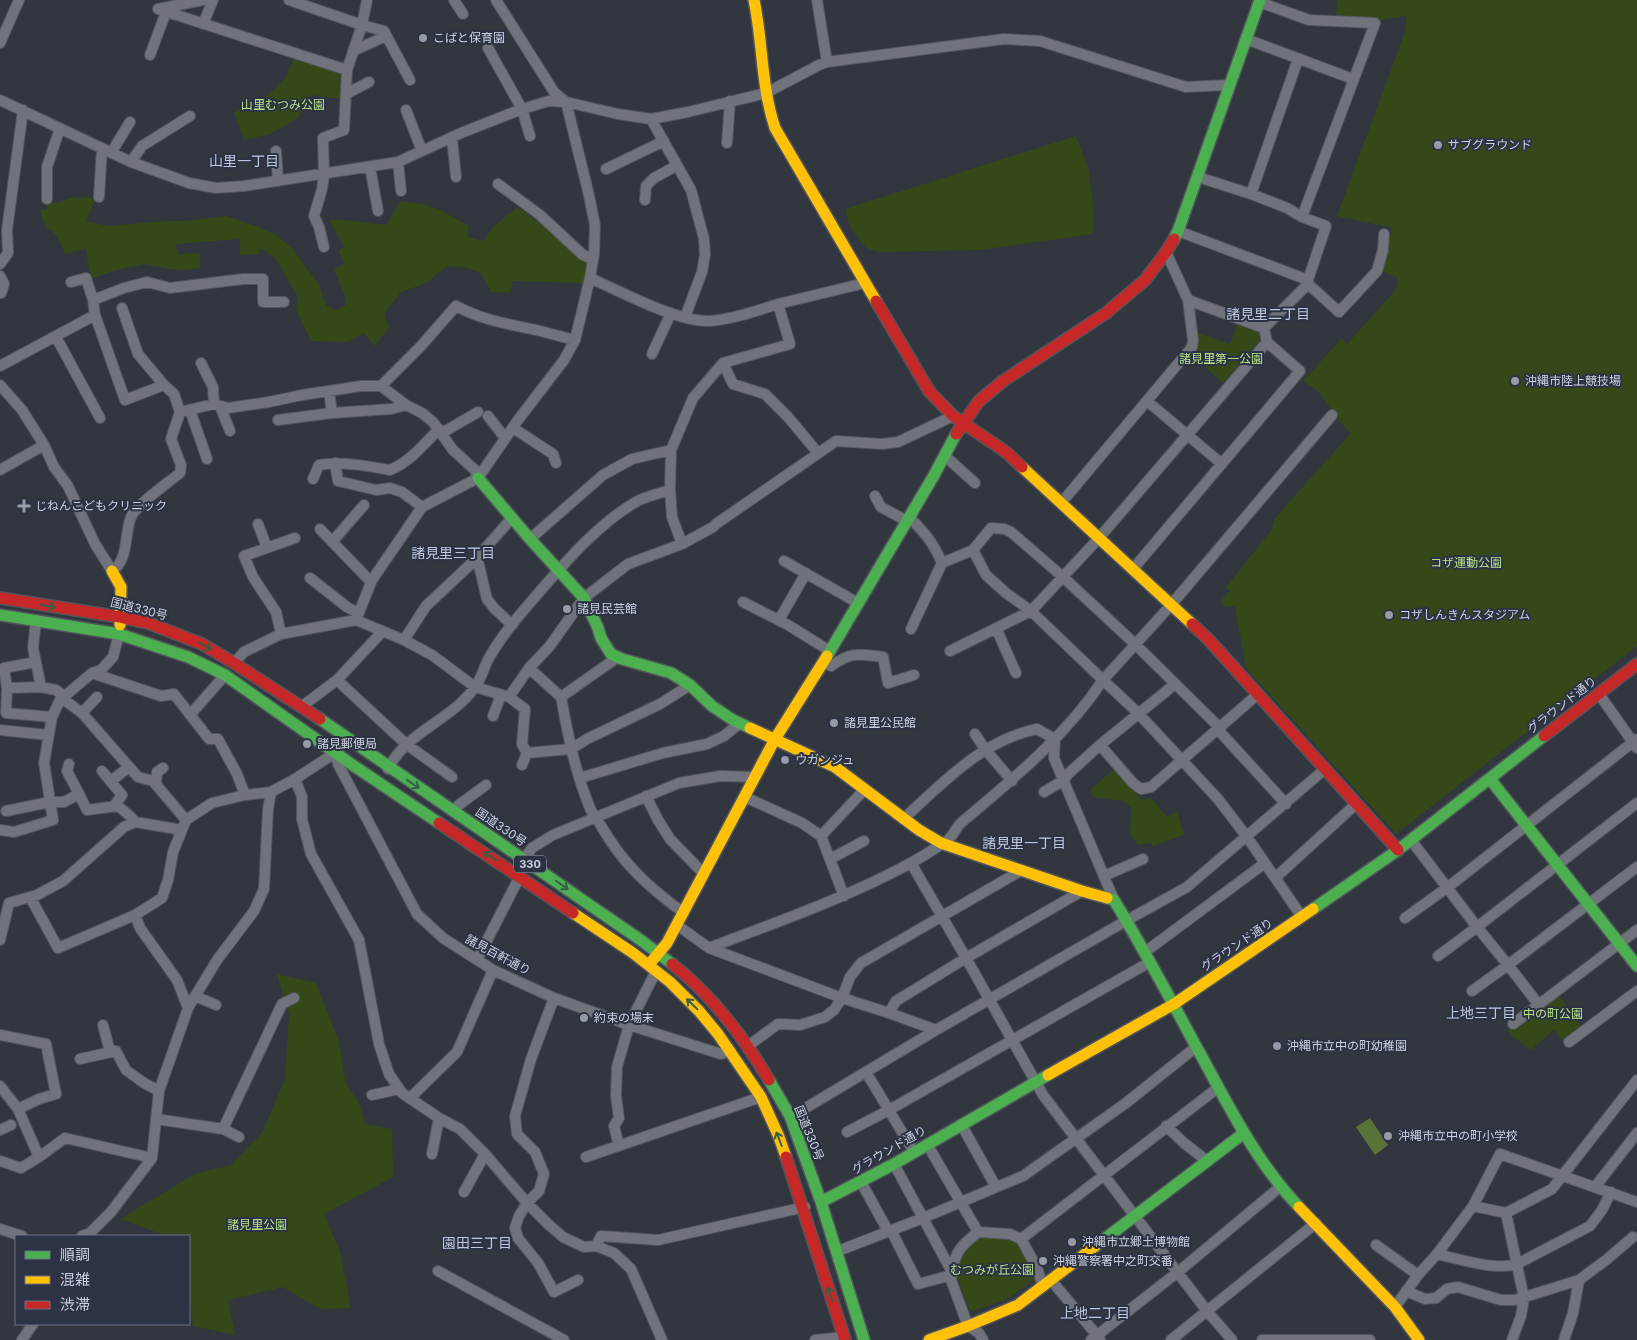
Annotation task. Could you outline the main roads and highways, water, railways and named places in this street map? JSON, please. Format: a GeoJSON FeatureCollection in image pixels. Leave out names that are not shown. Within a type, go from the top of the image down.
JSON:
{"type":"FeatureCollection","features":[{"type":"Feature","properties":{"kind":"main road"},"geometry":{"type":"LineString","coordinates":[[754,0],[760,29],[766,93],[775,128],[923,383],[953,416],[1006,452],[1208,639],[1398,850]]}},
{"type":"Feature","properties":{"kind":"main road"},"geometry":{"type":"LineString","coordinates":[[652,968],[658,954],[684,913],[775,739],[830,651],[963,423],[979,401],[1003,381],[1101,317],[1122,301],[1145,280],[1166,252],[1178,231],[1260,1]]}},
{"type":"Feature","properties":{"kind":"main road"},"geometry":{"type":"LineString","coordinates":[[478,478],[584,598],[598,628],[600,638],[612,654],[671,674],[690,685],[712,706],[740,723],[835,767],[928,837],[1082,891],[1114,900],[1148,957],[1244,1133],[1280,1187],[1395,1307],[1419,1340]]}},
{"type":"Feature","properties":{"kind":"main road"},"geometry":{"type":"LineString","coordinates":[[112,571],[121,587],[119,634]]}},
{"type":"Feature","properties":{"kind":"main road","name":"国道330号"},"geometry":{"type":"LineString","coordinates":[[0,598],[148,624],[202,644],[302,706],[524,859],[678,969],[704,993],[746,1044],[790,1116],[838,1251],[864,1340]]}},
{"type":"Feature","properties":{"kind":"main road","name":"330"},"geometry":{"type":"LineString","coordinates":[[0,615],[119,634],[188,657],[225,675],[381,784],[520,876],[652,968],[699,1011],[718,1034],[761,1097],[779,1137],[845,1338]]}},
{"type":"Feature","properties":{"kind":"main road","name":"グラウンド通り"},"geometry":{"type":"LineString","coordinates":[[821,1202],[894,1164],[1174,1004],[1398,850],[1637,664]]}},
{"type":"Feature","properties":{"kind":"main road"},"geometry":{"type":"LineString","coordinates":[[1490,779],[1637,966]]}},
{"type":"Feature","properties":{"kind":"main road"},"geometry":{"type":"LineString","coordinates":[[929,1340],[1018,1305],[1244,1133]]}},
{"type":"Feature","properties":{"kind":"place","name":"こばと保育園"},"geometry":{"type":"Point","coordinates":[423,38]}},
{"type":"Feature","properties":{"kind":"place","name":"サブグラウンド"},"geometry":{"type":"Point","coordinates":[1438,145]}},
{"type":"Feature","properties":{"kind":"place","name":"沖縄市陸上競技場"},"geometry":{"type":"Point","coordinates":[1515,381]}},
{"type":"Feature","properties":{"kind":"place","name":"じねんこどもクリニック"},"geometry":{"type":"Point","coordinates":[24,506]}},
{"type":"Feature","properties":{"kind":"place","name":"諸見民芸館"},"geometry":{"type":"Point","coordinates":[567,609]}},
{"type":"Feature","properties":{"kind":"place","name":"コザしんきんスタジアム"},"geometry":{"type":"Point","coordinates":[1389,615]}},
{"type":"Feature","properties":{"kind":"place","name":"諸見里公民館"},"geometry":{"type":"Point","coordinates":[834,723]}},
{"type":"Feature","properties":{"kind":"place","name":"諸見郵便局"},"geometry":{"type":"Point","coordinates":[307,744]}},
{"type":"Feature","properties":{"kind":"place","name":"ウガンジュ"},"geometry":{"type":"Point","coordinates":[785,760]}},
{"type":"Feature","properties":{"kind":"place","name":"約束の場末"},"geometry":{"type":"Point","coordinates":[584,1018]}},
{"type":"Feature","properties":{"kind":"place","name":"沖縄市立中の町幼稚園"},"geometry":{"type":"Point","coordinates":[1277,1046]}},
{"type":"Feature","properties":{"kind":"place","name":"沖縄市立中の町小学校"},"geometry":{"type":"Point","coordinates":[1388,1136]}},
{"type":"Feature","properties":{"kind":"place","name":"沖縄市立郷土博物館"},"geometry":{"type":"Point","coordinates":[1072,1242]}},
{"type":"Feature","properties":{"kind":"place","name":"沖縄警察署中之町交番"},"geometry":{"type":"Point","coordinates":[1043,1261]}},
{"type":"Feature","properties":{"kind":"district","name":"山里一丁目"},"geometry":{"type":"Point","coordinates":[244,161]}},
{"type":"Feature","properties":{"kind":"district","name":"諸見里二丁目"},"geometry":{"type":"Point","coordinates":[1268,314]}},
{"type":"Feature","properties":{"kind":"district","name":"諸見里三丁目"},"geometry":{"type":"Point","coordinates":[453,553]}},
{"type":"Feature","properties":{"kind":"district","name":"諸見里一丁目"},"geometry":{"type":"Point","coordinates":[1024,843]}},
{"type":"Feature","properties":{"kind":"district","name":"上地三丁目"},"geometry":{"type":"Point","coordinates":[1481,1013]}},
{"type":"Feature","properties":{"kind":"district","name":"園田三丁目"},"geometry":{"type":"Point","coordinates":[477,1243]}},
{"type":"Feature","properties":{"kind":"district","name":"上地二丁目"},"geometry":{"type":"Point","coordinates":[1095,1313]}},
{"type":"Feature","properties":{"kind":"park label","name":"山里むつみ公園"},"geometry":{"type":"Point","coordinates":[283,105]}},
{"type":"Feature","properties":{"kind":"park label","name":"諸見里第一公園"},"geometry":{"type":"Point","coordinates":[1221,359]}},
{"type":"Feature","properties":{"kind":"park label","name":"コザ運動公園"},"geometry":{"type":"Point","coordinates":[1466,563]}},
{"type":"Feature","properties":{"kind":"park label","name":"中の町公園"},"geometry":{"type":"Point","coordinates":[1553,1014]}},
{"type":"Feature","properties":{"kind":"park label","name":"諸見里公園"},"geometry":{"type":"Point","coordinates":[257,1225]}},
{"type":"Feature","properties":{"kind":"park label","name":"むつみが丘公園"},"geometry":{"type":"Point","coordinates":[992,1270]}}]}
